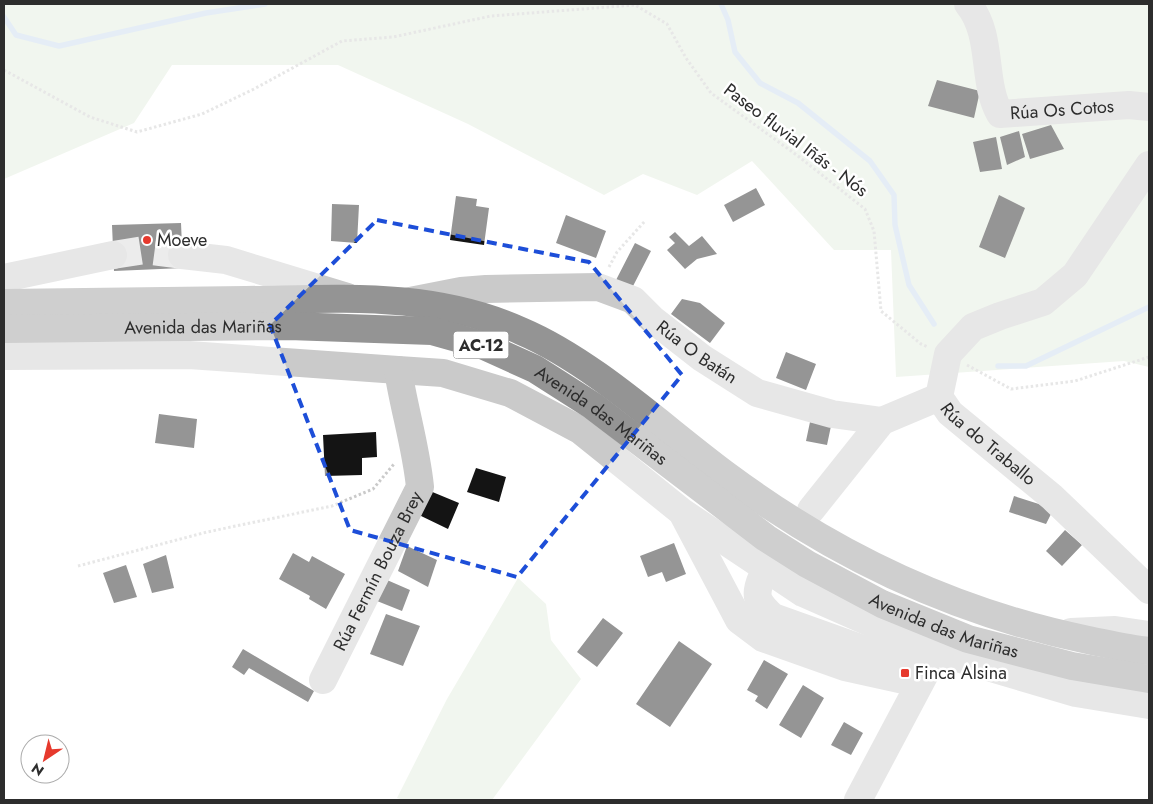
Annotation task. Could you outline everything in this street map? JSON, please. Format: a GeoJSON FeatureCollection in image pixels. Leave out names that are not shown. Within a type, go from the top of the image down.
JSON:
{"type":"FeatureCollection","features":[{"type":"Feature","properties":{"kind":"highway","name":"Avenida das Mariñas"},"geometry":{"type":"LineString","coordinates":[[4,303],[353,300],[377,298],[443,305],[490,319],[524,331],[574,361],[615,389],[731,478],[841,551],[937,596],[986,614],[1052,632],[1149,651]]}},
{"type":"Feature","properties":{"kind":"highway","name":"Avenida das Mariñas"},"geometry":{"type":"LineString","coordinates":[[4,330],[290,326],[356,328],[432,331],[482,345],[535,369],[585,401],[766,538],[807,564],[882,604],[968,639],[1072,666],[1149,679]]}},
{"type":"Feature","properties":{"kind":"street","name":"Rúa Os Cotos"},"geometry":{"type":"LineString","coordinates":[[968,4],[976,14],[987,49],[992,100],[1000,114],[1129,105],[1149,107]]}},
{"type":"Feature","properties":{"kind":"street"},"geometry":{"type":"LineString","coordinates":[[948,354],[973,327],[1044,302],[1075,274],[1149,165]]}},
{"type":"Feature","properties":{"kind":"street"},"geometry":{"type":"LineString","coordinates":[[182,255],[226,260],[326,289],[353,300]]}},
{"type":"Feature","properties":{"kind":"street"},"geometry":{"type":"LineString","coordinates":[[4,278],[113,256]]}},
{"type":"Feature","properties":{"kind":"street","name":"Avenida das Mariñas"},"geometry":{"type":"LineString","coordinates":[[409,301],[461,291],[486,289],[598,287]]}},
{"type":"Feature","properties":{"kind":"street","name":"Rúa O Batán"},"geometry":{"type":"LineString","coordinates":[[598,287],[634,300],[652,319],[702,358],[757,393],[832,414],[882,421]]}},
{"type":"Feature","properties":{"kind":"street","name":"Rúa do Traballo"},"geometry":{"type":"LineString","coordinates":[[948,354],[939,397],[950,413],[1052,497],[1149,590]]}},
{"type":"Feature","properties":{"kind":"street","name":"Avenida das Mariñas"},"geometry":{"type":"LineString","coordinates":[[4,356],[189,355],[443,373],[510,392],[580,430],[682,512],[803,594],[937,652],[1027,681],[1076,694],[1149,705]]}},
{"type":"Feature","properties":{"kind":"street","name":"Rúa Fermín Bouza Brey"},"geometry":{"type":"LineString","coordinates":[[323,680],[420,487],[416,452],[405,413],[398,370]]}},
{"type":"Feature","properties":{"kind":"street"},"geometry":{"type":"LineString","coordinates":[[811,510],[882,421],[939,397]]}},
{"type":"Feature","properties":{"kind":"street","name":"Avenida das Mariñas"},"geometry":{"type":"LineString","coordinates":[[682,512],[739,620],[763,638],[845,667],[914,683]]}},
{"type":"Feature","properties":{"kind":"street"},"geometry":{"type":"LineString","coordinates":[[762,577],[757,589],[759,604],[773,617],[914,683],[1027,681]]}},
{"type":"Feature","properties":{"kind":"street","name":"Avenida das Mariñas"},"geometry":{"type":"LineString","coordinates":[[1052,632],[1115,630],[1149,635]]}},
{"type":"Feature","properties":{"kind":"street"},"geometry":{"type":"LineString","coordinates":[[858,800],[914,683]]}},
{"type":"Feature","properties":{"kind":"path","name":"Paseo fluvial Iñás - Nós"},"geometry":{"type":"LineString","coordinates":[[4,70],[90,117],[137,132],[202,114],[254,89],[342,41],[393,37],[491,16],[635,5],[666,24],[686,58],[711,93],[798,156],[865,209],[874,231],[881,312],[921,344],[948,354],[1011,388],[1075,381],[1149,357]]}},
{"type":"Feature","properties":{"kind":"path"},"geometry":{"type":"LineString","coordinates":[[598,287],[618,252],[645,221]]}},
{"type":"Feature","properties":{"kind":"path"},"geometry":{"type":"LineString","coordinates":[[78,566],[207,532],[332,506],[373,489],[394,464],[416,452]]}},
{"type":"Feature","properties":{"kind":"highlighted area"},"geometry":{"type":"Polygon","coordinates":[[[377,220],[589,262],[682,375],[517,577],[350,530],[270,325],[377,220]]]}},
{"type":"Feature","properties":{"kind":"green space"},"geometry":{"type":"Polygon","coordinates":[[[4,4],[1149,4],[1149,367],[1124,361],[896,377],[891,250],[834,250],[752,161],[697,195],[643,174],[604,195],[468,124],[338,65],[172,65],[134,123],[4,179],[4,4]]]}},
{"type":"Feature","properties":{"kind":"green space"},"geometry":{"type":"Polygon","coordinates":[[[518,578],[546,604],[551,640],[581,679],[492,800],[404,800],[397,798],[447,699],[518,578]]]}},
{"type":"Feature","properties":{"kind":"building"},"geometry":{"type":"Polygon","coordinates":[[[937,80],[980,91],[974,118],[928,106],[937,80]]]}},
{"type":"Feature","properties":{"kind":"building"},"geometry":{"type":"Polygon","coordinates":[[[1051,125],[1064,149],[1030,159],[1022,134],[1051,125]]]}},
{"type":"Feature","properties":{"kind":"building"},"geometry":{"type":"Polygon","coordinates":[[[1019,131],[1025,157],[1007,165],[1000,137],[1019,131]]]}},
{"type":"Feature","properties":{"kind":"building"},"geometry":{"type":"Polygon","coordinates":[[[996,137],[1002,169],[980,172],[973,142],[996,137]]]}},
{"type":"Feature","properties":{"kind":"building"},"geometry":{"type":"Polygon","coordinates":[[[756,188],[765,205],[733,222],[724,205],[756,188]]]}},
{"type":"Feature","properties":{"kind":"building"},"geometry":{"type":"Polygon","coordinates":[[[999,195],[1025,208],[1005,258],[979,247],[999,195]]]}},
{"type":"Feature","properties":{"kind":"building"},"geometry":{"type":"Polygon","coordinates":[[[456,196],[477,199],[476,206],[489,208],[484,245],[450,240],[456,196]]]}},
{"type":"Feature","properties":{"kind":"building"},"geometry":{"type":"Polygon","coordinates":[[[332,204],[359,205],[357,243],[331,241],[332,204]]]}},
{"type":"Feature","properties":{"kind":"building"},"geometry":{"type":"Polygon","coordinates":[[[566,215],[606,231],[596,258],[556,243],[566,215]]]}},
{"type":"Feature","properties":{"kind":"building","name":"Moeve"},"geometry":{"type":"Polygon","coordinates":[[[181,223],[183,268],[114,271],[112,225],[181,223]]]}},
{"type":"Feature","properties":{"kind":"building"},"geometry":{"type":"Polygon","coordinates":[[[675,232],[689,246],[702,236],[717,254],[697,259],[685,269],[667,250],[675,243],[669,237],[675,232]]]}},
{"type":"Feature","properties":{"kind":"building"},"geometry":{"type":"Polygon","coordinates":[[[635,243],[651,251],[631,290],[615,282],[635,243]]]}},
{"type":"Feature","properties":{"kind":"building"},"geometry":{"type":"Polygon","coordinates":[[[682,299],[700,303],[725,323],[710,343],[671,314],[682,299]]]}},
{"type":"Feature","properties":{"kind":"building"},"geometry":{"type":"Polygon","coordinates":[[[786,352],[816,364],[806,390],[776,378],[786,352]]]}},
{"type":"Feature","properties":{"kind":"building"},"geometry":{"type":"Polygon","coordinates":[[[159,414],[197,419],[194,448],[155,443],[159,414]]]}},
{"type":"Feature","properties":{"kind":"building"},"geometry":{"type":"Polygon","coordinates":[[[810,422],[831,426],[827,445],[806,441],[810,422]]]}},
{"type":"Feature","properties":{"kind":"building"},"geometry":{"type":"Polygon","coordinates":[[[376,432],[377,457],[362,458],[362,475],[325,476],[323,435],[376,432]]]}},
{"type":"Feature","properties":{"kind":"building"},"geometry":{"type":"Polygon","coordinates":[[[476,468],[506,477],[499,502],[467,492],[476,468]]]}},
{"type":"Feature","properties":{"kind":"building"},"geometry":{"type":"Polygon","coordinates":[[[430,491],[459,503],[448,529],[419,515],[430,491]]]}},
{"type":"Feature","properties":{"kind":"building"},"geometry":{"type":"Polygon","coordinates":[[[1014,496],[1042,505],[1052,512],[1046,524],[1009,512],[1014,496]]]}},
{"type":"Feature","properties":{"kind":"building"},"geometry":{"type":"Polygon","coordinates":[[[1065,530],[1082,545],[1062,566],[1046,551],[1065,530]]]}},
{"type":"Feature","properties":{"kind":"building"},"geometry":{"type":"Polygon","coordinates":[[[674,543],[686,574],[666,582],[662,572],[648,577],[640,556],[674,543]]]}},
{"type":"Feature","properties":{"kind":"building"},"geometry":{"type":"Polygon","coordinates":[[[407,546],[437,560],[428,587],[398,571],[407,546]]]}},
{"type":"Feature","properties":{"kind":"building"},"geometry":{"type":"Polygon","coordinates":[[[293,553],[309,562],[312,556],[345,574],[326,609],[309,599],[310,596],[279,579],[293,553]]]}},
{"type":"Feature","properties":{"kind":"building"},"geometry":{"type":"Polygon","coordinates":[[[166,555],[174,588],[152,593],[143,564],[166,555]]]}},
{"type":"Feature","properties":{"kind":"building"},"geometry":{"type":"Polygon","coordinates":[[[126,565],[137,597],[114,603],[103,573],[126,565]]]}},
{"type":"Feature","properties":{"kind":"building"},"geometry":{"type":"Polygon","coordinates":[[[387,580],[410,590],[402,611],[377,601],[387,580]]]}},
{"type":"Feature","properties":{"kind":"building"},"geometry":{"type":"Polygon","coordinates":[[[386,614],[420,626],[403,666],[370,654],[386,614]]]}},
{"type":"Feature","properties":{"kind":"building"},"geometry":{"type":"Polygon","coordinates":[[[603,618],[623,633],[597,667],[577,652],[603,618]]]}},
{"type":"Feature","properties":{"kind":"building"},"geometry":{"type":"Polygon","coordinates":[[[679,641],[712,664],[670,727],[636,704],[679,641]]]}},
{"type":"Feature","properties":{"kind":"building"},"geometry":{"type":"Polygon","coordinates":[[[243,649],[314,691],[308,702],[249,668],[244,675],[232,667],[243,649]]]}},
{"type":"Feature","properties":{"kind":"building"},"geometry":{"type":"Polygon","coordinates":[[[764,660],[788,674],[767,709],[755,701],[758,696],[747,690],[764,660]]]}},
{"type":"Feature","properties":{"kind":"building"},"geometry":{"type":"Polygon","coordinates":[[[803,685],[824,698],[801,738],[779,725],[803,685]]]}},
{"type":"Feature","properties":{"kind":"building"},"geometry":{"type":"Polygon","coordinates":[[[844,722],[863,733],[851,755],[831,745],[844,722]]]}},
{"type":"Feature","properties":{"kind":"waterway"},"geometry":{"type":"LineString","coordinates":[[4,17],[16,35],[59,46],[206,13],[265,4]]}},
{"type":"Feature","properties":{"kind":"waterway"},"geometry":{"type":"LineString","coordinates":[[721,4],[728,20],[735,52],[760,83],[798,103],[870,161],[894,195],[895,225],[909,285],[934,324]]}},
{"type":"Feature","properties":{"kind":"waterway"},"geometry":{"type":"LineString","coordinates":[[998,366],[1026,366],[1149,307]]}},
{"type":"Feature","properties":{"kind":"tunnel"},"geometry":{"type":"LineString","coordinates":[[113,255],[145,250],[182,255]]}},
{"type":"Feature","properties":{"kind":"place","name":"Moeve"},"geometry":{"type":"Point","coordinates":[147,240]}},
{"type":"Feature","properties":{"kind":"place","name":"Finca Alsina"},"geometry":{"type":"Point","coordinates":[905,673]}}]}
